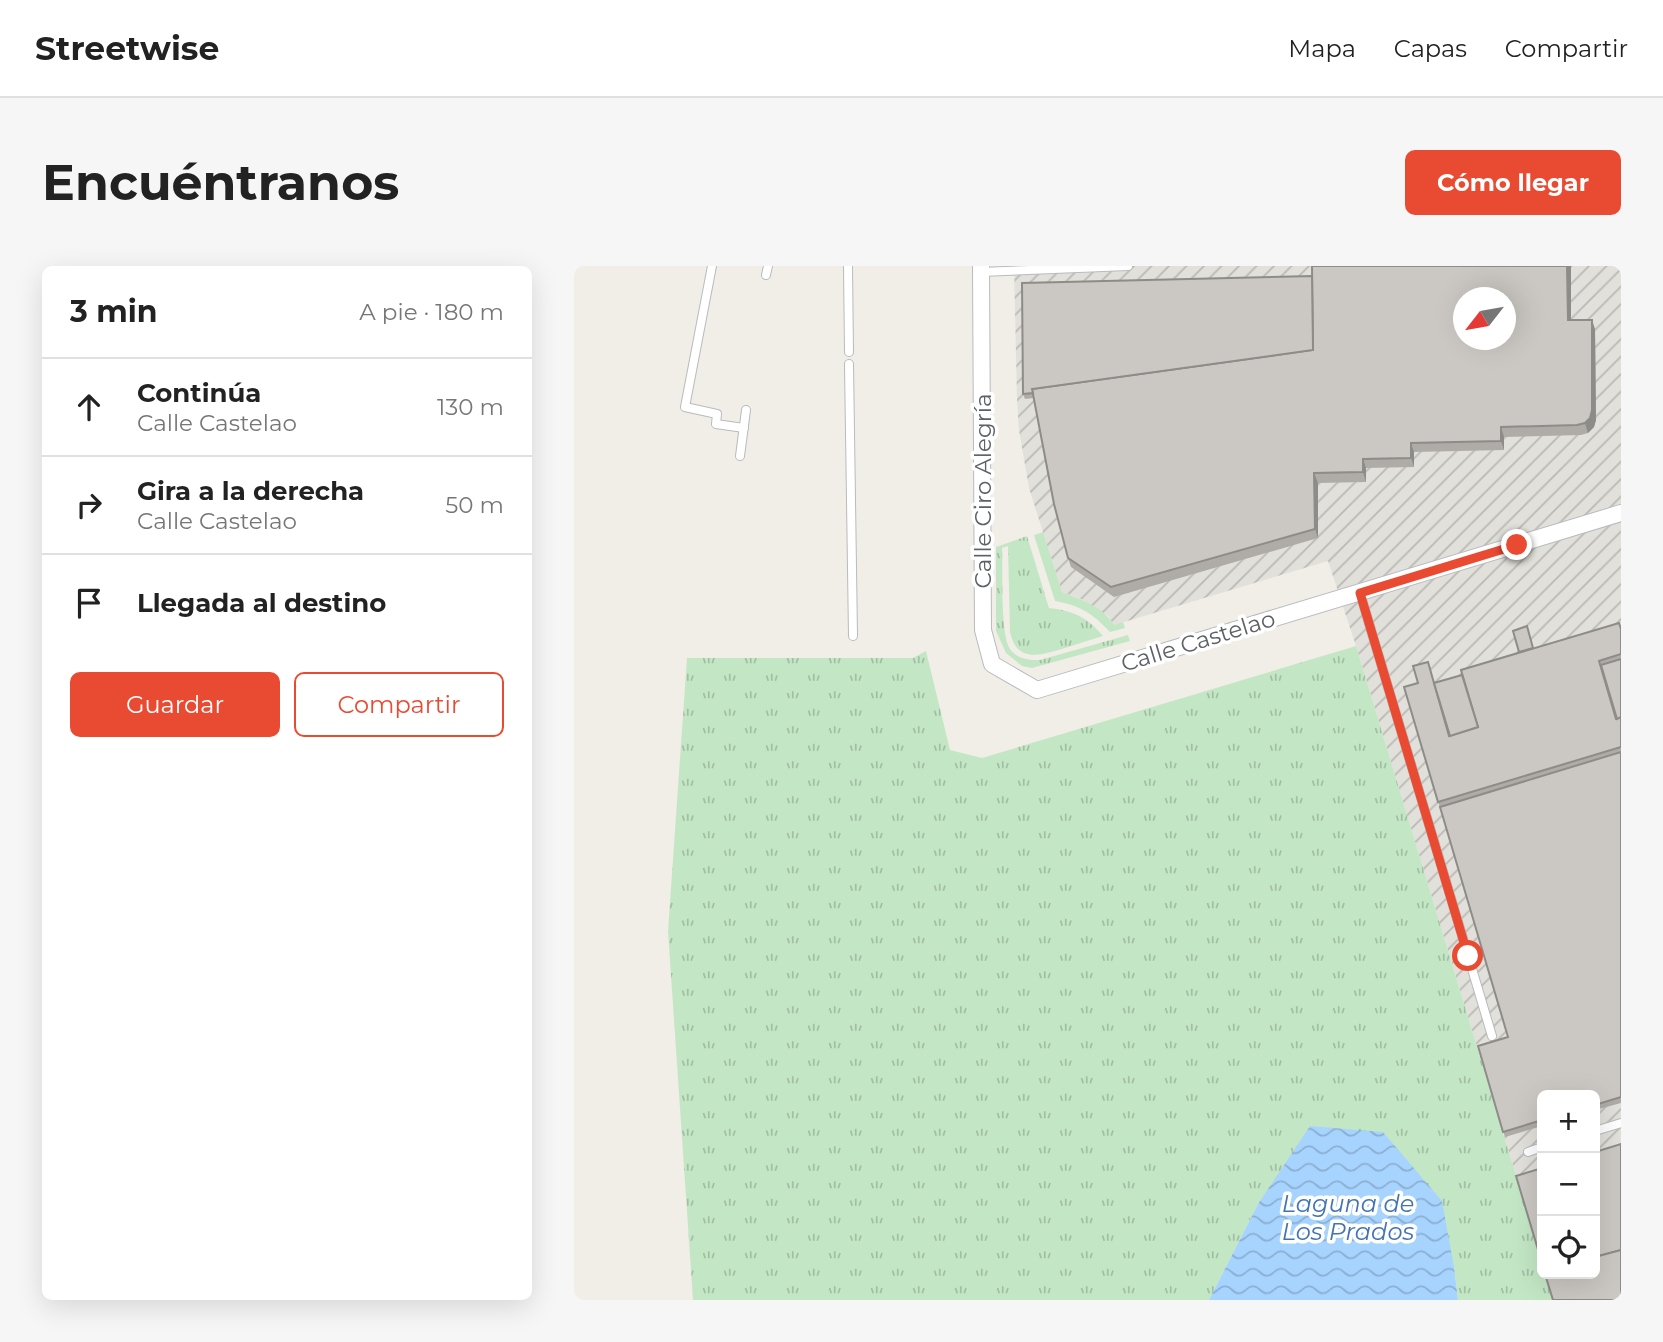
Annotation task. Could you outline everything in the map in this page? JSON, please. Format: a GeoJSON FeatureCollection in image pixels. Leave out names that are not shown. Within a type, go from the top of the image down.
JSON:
{"type":"FeatureCollection","features":[{"type":"Feature","properties":{"kind":"street","name":"Calle Ciro Alegría"},"geometry":{"type":"LineString","coordinates":[[981,269],[983,630],[992,664],[1037,690]]}},
{"type":"Feature","properties":{"kind":"street","name":"Calle Castelao"},"geometry":{"type":"LineString","coordinates":[[1037,690],[1621,513]]}},
{"type":"Feature","properties":{"kind":"lane"},"geometry":{"type":"LineString","coordinates":[[712,266],[685,407],[718,414],[716,424],[744,428]]}},
{"type":"Feature","properties":{"kind":"lane"},"geometry":{"type":"LineString","coordinates":[[848,266],[849,352]]}},
{"type":"Feature","properties":{"kind":"lane"},"geometry":{"type":"LineString","coordinates":[[981,269],[1128,266]]}},
{"type":"Feature","properties":{"kind":"lane"},"geometry":{"type":"LineString","coordinates":[[849,364],[853,636]]}},
{"type":"Feature","properties":{"kind":"lane"},"geometry":{"type":"LineString","coordinates":[[740,456],[746,410]]}},
{"type":"Feature","properties":{"kind":"lane"},"geometry":{"type":"LineString","coordinates":[[1360,593],[1492,1036]]}},
{"type":"Feature","properties":{"kind":"lane"},"geometry":{"type":"LineString","coordinates":[[1600,1129],[1621,1123]]}},
{"type":"Feature","properties":{"kind":"lane"},"geometry":{"type":"LineString","coordinates":[[1528,1152],[1537,1149]]}},
{"type":"Feature","properties":{"kind":"shaded area"},"geometry":{"type":"Polygon","coordinates":[[[1014,266],[1621,266],[1621,1300],[1600,1279],[1600,1090],[1537,1090],[1537,1245],[1328,561],[1114,625],[1108,616],[1081,599],[1062,592],[1029,488],[1019,430],[1014,266]]]}},
{"type":"Feature","properties":{"kind":"green space"},"geometry":{"type":"Polygon","coordinates":[[[1043,532],[1062,592],[1098,608],[1114,625],[1123,622],[1125,628],[1110,632],[1086,611],[1055,601],[1034,535],[1043,532]]]}},
{"type":"Feature","properties":{"kind":"green space"},"geometry":{"type":"Polygon","coordinates":[[[1027,536],[1049,608],[1079,616],[1103,636],[1039,654],[1031,655],[1018,649],[1010,632],[1008,546],[1002,548],[1003,601],[1005,630],[1010,649],[1023,658],[1040,660],[1128,635],[1130,641],[1032,668],[1022,666],[1006,653],[996,631],[996,547],[1027,536]]]}},
{"type":"Feature","properties":{"kind":"green space"},"geometry":{"type":"Polygon","coordinates":[[[1356,646],[1537,1245],[1537,1279],[1548,1279],[1554,1300],[1458,1300],[1454,1267],[1258,1204],[1209,1300],[693,1300],[668,931],[687,658],[913,658],[926,651],[950,750],[982,758],[1356,646]]]}},
{"type":"Feature","properties":{"kind":"water","name":"Laguna de Los Prados"},"geometry":{"type":"Polygon","coordinates":[[[1310,1126],[1383,1132],[1442,1201],[1458,1300],[1209,1300],[1258,1204],[1310,1126]]]}},
{"type":"Feature","properties":{"kind":"building"},"geometry":{"type":"Polygon","coordinates":[[[1312,266],[1567,266],[1568,320],[1592,320],[1592,410],[1585,423],[1501,427],[1501,441],[1411,443],[1411,458],[1363,459],[1363,472],[1314,473],[1315,529],[1111,587],[1068,558],[1054,504],[1032,389],[1313,350],[1312,266]]]}},
{"type":"Feature","properties":{"kind":"building"},"geometry":{"type":"Polygon","coordinates":[[[1312,276],[1313,350],[1032,389],[1033,393],[1023,394],[1022,283],[1312,276]]]}},
{"type":"Feature","properties":{"kind":"building"},"geometry":{"type":"Polygon","coordinates":[[[1619,623],[1621,654],[1599,661],[1616,719],[1621,717],[1621,747],[1438,802],[1404,687],[1418,683],[1413,666],[1428,662],[1449,736],[1478,727],[1461,670],[1619,623]]]}},
{"type":"Feature","properties":{"kind":"building"},"geometry":{"type":"Polygon","coordinates":[[[1527,626],[1533,648],[1519,652],[1513,631],[1527,626]]]}},
{"type":"Feature","properties":{"kind":"building"},"geometry":{"type":"Polygon","coordinates":[[[1621,659],[1621,717],[1617,719],[1601,665],[1621,659]]]}},
{"type":"Feature","properties":{"kind":"building"},"geometry":{"type":"Polygon","coordinates":[[[1462,675],[1478,727],[1450,736],[1434,683],[1462,675]]]}},
{"type":"Feature","properties":{"kind":"building"},"geometry":{"type":"Polygon","coordinates":[[[1621,752],[1621,1097],[1600,1103],[1600,1090],[1537,1090],[1537,1122],[1503,1132],[1478,1046],[1508,1037],[1440,807],[1621,752]]]}},
{"type":"Feature","properties":{"kind":"building"},"geometry":{"type":"Polygon","coordinates":[[[1621,1144],[1621,1250],[1600,1256],[1600,1153],[1600,1150],[1621,1144]]]}},
{"type":"Feature","properties":{"kind":"building"},"geometry":{"type":"Polygon","coordinates":[[[1537,1170],[1537,1246],[1516,1176],[1537,1170]]]}},
{"type":"Feature","properties":{"kind":"building"},"geometry":{"type":"Polygon","coordinates":[[[1621,1250],[1621,1300],[1553,1300],[1547,1279],[1600,1279],[1600,1256],[1621,1250]]]}},
{"type":"Feature","properties":{"kind":"route"},"geometry":{"type":"LineString","coordinates":[[1468,956],[1360,593],[1517,545]]}}]}
